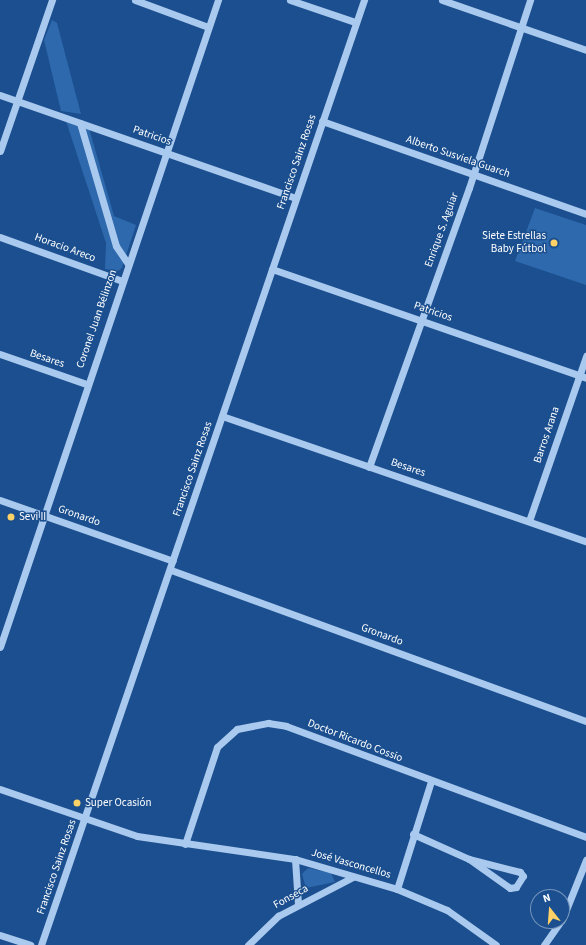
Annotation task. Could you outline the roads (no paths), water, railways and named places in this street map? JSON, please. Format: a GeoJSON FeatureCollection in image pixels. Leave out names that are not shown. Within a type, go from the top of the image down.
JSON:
{"type":"FeatureCollection","features":[{"type":"Feature","properties":{"kind":"street"},"geometry":{"type":"LineString","coordinates":[[0,150],[52,0]]}},
{"type":"Feature","properties":{"kind":"street"},"geometry":{"type":"LineString","coordinates":[[135,0],[208,27]]}},
{"type":"Feature","properties":{"kind":"street","name":"Coronel Juan Bélinzon"},"geometry":{"type":"LineString","coordinates":[[0,644],[86,384],[218,0]]}},
{"type":"Feature","properties":{"kind":"street"},"geometry":{"type":"LineString","coordinates":[[290,0],[356,22]]}},
{"type":"Feature","properties":{"kind":"street","name":"Francisco Sainz Rosas"},"geometry":{"type":"LineString","coordinates":[[41,945],[171,570],[364,0]]}},
{"type":"Feature","properties":{"kind":"street"},"geometry":{"type":"LineString","coordinates":[[442,0],[520,29],[586,50]]}},
{"type":"Feature","properties":{"kind":"street","name":"Enrique S. Aguiar"},"geometry":{"type":"LineString","coordinates":[[369,467],[473,174],[530,0]]}},
{"type":"Feature","properties":{"kind":"street","name":"Patricios"},"geometry":{"type":"LineString","coordinates":[[0,95],[296,198]]}},
{"type":"Feature","properties":{"kind":"street","name":"Alberto Susviela Guarch"},"geometry":{"type":"LineString","coordinates":[[322,122],[586,214]]}},
{"type":"Feature","properties":{"kind":"street"},"geometry":{"type":"LineString","coordinates":[[80,123],[116,246],[128,264]]}},
{"type":"Feature","properties":{"kind":"street","name":"Horacio Areco"},"geometry":{"type":"LineString","coordinates":[[0,237],[122,281]]}},
{"type":"Feature","properties":{"kind":"street","name":"Patricios"},"geometry":{"type":"LineString","coordinates":[[272,269],[583,377]]}},
{"type":"Feature","properties":{"kind":"street","name":"Besares"},"geometry":{"type":"LineString","coordinates":[[0,354],[86,384]]}},
{"type":"Feature","properties":{"kind":"street","name":"Barros Arana"},"geometry":{"type":"LineString","coordinates":[[530,522],[583,377],[586,356]]}},
{"type":"Feature","properties":{"kind":"street","name":"Besares"},"geometry":{"type":"LineString","coordinates":[[222,416],[586,541]]}},
{"type":"Feature","properties":{"kind":"street","name":"Gronardo"},"geometry":{"type":"LineString","coordinates":[[0,500],[173,561]]}},
{"type":"Feature","properties":{"kind":"street","name":"Gronardo"},"geometry":{"type":"LineString","coordinates":[[171,570],[586,721]]}},
{"type":"Feature","properties":{"kind":"street","name":"Doctor Ricardo Cossio"},"geometry":{"type":"LineString","coordinates":[[185,844],[217,747],[224,738],[252,724],[286,726],[431,781],[586,837]]}},
{"type":"Feature","properties":{"kind":"street"},"geometry":{"type":"LineString","coordinates":[[397,889],[413,834],[431,781]]}},
{"type":"Feature","properties":{"kind":"street","name":"José Vasconcellos"},"geometry":{"type":"LineString","coordinates":[[0,789],[85,820],[137,836],[295,859],[397,889],[447,910],[496,945]]}},
{"type":"Feature","properties":{"kind":"street"},"geometry":{"type":"LineString","coordinates":[[413,834],[469,859],[520,872],[522,876],[516,887],[510,888],[469,859]]}},
{"type":"Feature","properties":{"kind":"street"},"geometry":{"type":"LineString","coordinates":[[295,859],[298,904]]}},
{"type":"Feature","properties":{"kind":"street"},"geometry":{"type":"LineString","coordinates":[[570,900],[586,860]]}},
{"type":"Feature","properties":{"kind":"street","name":"Fonseca"},"geometry":{"type":"LineString","coordinates":[[248,945],[266,926],[298,904],[353,877]]}},
{"type":"Feature","properties":{"kind":"street"},"geometry":{"type":"LineString","coordinates":[[544,945],[556,929]]}},
{"type":"Feature","properties":{"kind":"street"},"geometry":{"type":"LineString","coordinates":[[0,935],[30,945]]}},
{"type":"Feature","properties":{"kind":"place","name":"Siete Estrellas Baby Fútbol"},"geometry":{"type":"Point","coordinates":[554,243]}},
{"type":"Feature","properties":{"kind":"place","name":"Sevi II"},"geometry":{"type":"Point","coordinates":[11,517]}},
{"type":"Feature","properties":{"kind":"place","name":"Super Ocasión"},"geometry":{"type":"Point","coordinates":[77,803]}}]}
